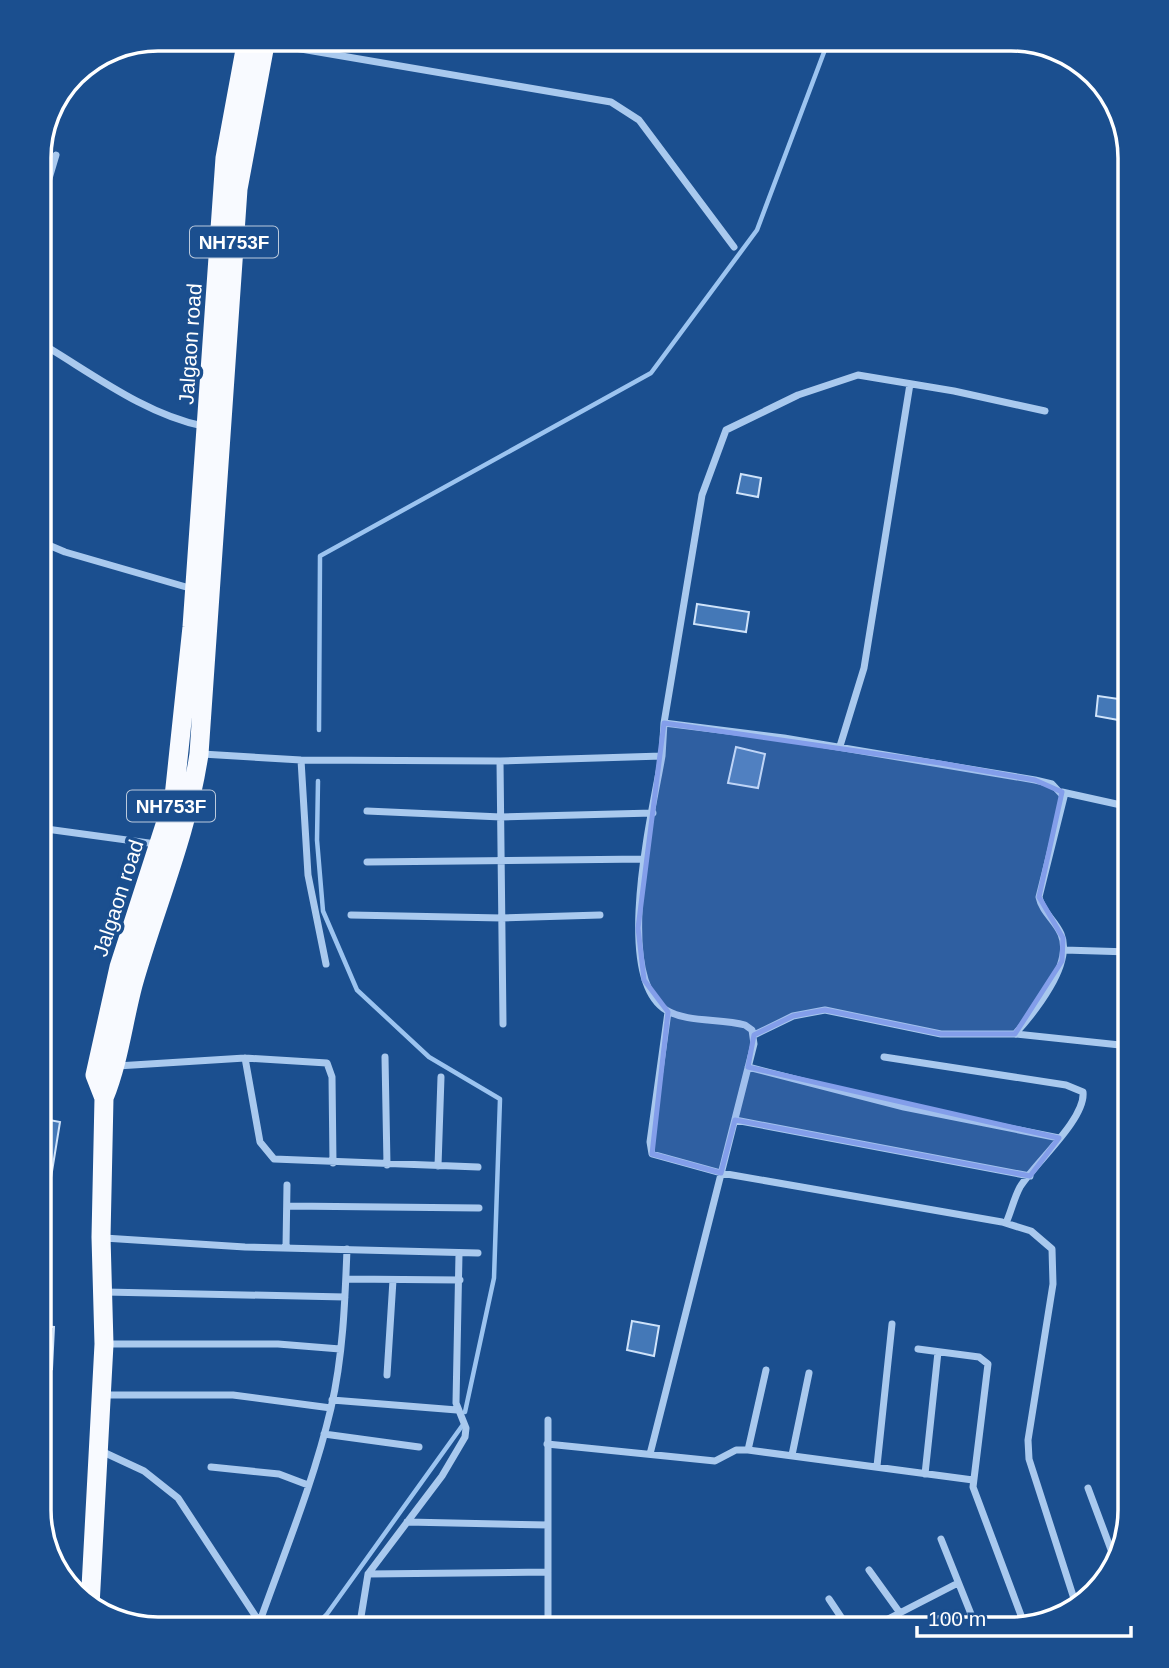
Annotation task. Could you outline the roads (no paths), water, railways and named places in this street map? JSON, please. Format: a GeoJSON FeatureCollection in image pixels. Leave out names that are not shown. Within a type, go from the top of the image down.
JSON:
{"type":"FeatureCollection","features":[{"type":"Feature","properties":{"kind":"highway","name":"Jalgaon road"},"geometry":{"type":"LineString","coordinates":[[91,1594],[104,1344],[101,1237],[104,1098],[95,1075],[119,967],[169,848],[174,797],[190,753],[212,447],[207,426],[228,225],[225,158],[254,51]]}},
{"type":"Feature","properties":{"kind":"highway","name":"NH753F"},"geometry":{"type":"LineString","coordinates":[[212,447],[228,225]]}},
{"type":"Feature","properties":{"kind":"highway","name":"NH753F"},"geometry":{"type":"LineString","coordinates":[[104,1098],[116,1066],[133,986],[169,848]]}},
{"type":"Feature","properties":{"kind":"street"},"geometry":{"type":"LineString","coordinates":[[320,51],[611,102],[639,120],[734,247]]}},
{"type":"Feature","properties":{"kind":"street"},"geometry":{"type":"LineString","coordinates":[[51,172],[56,155]]}},
{"type":"Feature","properties":{"kind":"street"},"geometry":{"type":"LineString","coordinates":[[51,349],[150,407],[183,422],[207,426]]}},
{"type":"Feature","properties":{"kind":"street"},"geometry":{"type":"LineString","coordinates":[[650,1454],[754,1035],[752,1030],[738,1023],[668,1012],[651,993],[640,960],[638,928],[645,859],[662,756],[664,723],[702,495],[726,430],[798,395],[858,375],[1045,411]]}},
{"type":"Feature","properties":{"kind":"street"},"geometry":{"type":"LineString","coordinates":[[840,747],[864,668],[910,383]]}},
{"type":"Feature","properties":{"kind":"street"},"geometry":{"type":"LineString","coordinates":[[51,546],[202,590]]}},
{"type":"Feature","properties":{"kind":"street"},"geometry":{"type":"LineString","coordinates":[[664,723],[840,747],[1035,780],[1052,784],[1062,792],[1118,804]]}},
{"type":"Feature","properties":{"kind":"street"},"geometry":{"type":"LineString","coordinates":[[190,753],[301,760],[500,761],[662,756]]}},
{"type":"Feature","properties":{"kind":"street"},"geometry":{"type":"LineString","coordinates":[[301,760],[309,875],[326,964]]}},
{"type":"Feature","properties":{"kind":"street"},"geometry":{"type":"LineString","coordinates":[[500,761],[503,1024]]}},
{"type":"Feature","properties":{"kind":"street"},"geometry":{"type":"LineString","coordinates":[[1015,1034],[1033,1015],[1062,961],[1060,931],[1041,905],[1039,897],[1064,797],[1062,792]]}},
{"type":"Feature","properties":{"kind":"street"},"geometry":{"type":"LineString","coordinates":[[367,811],[501,817],[653,813]]}},
{"type":"Feature","properties":{"kind":"street"},"geometry":{"type":"LineString","coordinates":[[51,830],[169,848]]}},
{"type":"Feature","properties":{"kind":"street"},"geometry":{"type":"LineString","coordinates":[[367,862],[501,863],[645,859]]}},
{"type":"Feature","properties":{"kind":"street"},"geometry":{"type":"LineString","coordinates":[[351,915],[502,918],[600,915]]}},
{"type":"Feature","properties":{"kind":"street"},"geometry":{"type":"LineString","coordinates":[[1063,950],[1118,952]]}},
{"type":"Feature","properties":{"kind":"street"},"geometry":{"type":"LineString","coordinates":[[754,1035],[793,1016],[825,1010],[941,1034],[1015,1034],[1118,1045]]}},
{"type":"Feature","properties":{"kind":"street"},"geometry":{"type":"LineString","coordinates":[[668,1012],[650,1149],[657,1156],[721,1173],[1006,1223],[1031,1231],[1052,1249],[1053,1284],[1028,1440],[1029,1459],[1073,1597]]}},
{"type":"Feature","properties":{"kind":"street"},"geometry":{"type":"LineString","coordinates":[[385,1057],[387,1165]]}},
{"type":"Feature","properties":{"kind":"street"},"geometry":{"type":"LineString","coordinates":[[884,1057],[1078,1088],[1084,1096],[1082,1105],[1059,1139],[1020,1188],[1006,1223]]}},
{"type":"Feature","properties":{"kind":"street"},"geometry":{"type":"LineString","coordinates":[[116,1066],[245,1058],[322,1062],[330,1066],[332,1163]]}},
{"type":"Feature","properties":{"kind":"street"},"geometry":{"type":"LineString","coordinates":[[245,1058],[260,1142],[266,1153],[282,1161],[478,1167]]}},
{"type":"Feature","properties":{"kind":"street"},"geometry":{"type":"LineString","coordinates":[[748,1067],[904,1107],[1059,1139]]}},
{"type":"Feature","properties":{"kind":"street"},"geometry":{"type":"LineString","coordinates":[[438,1166],[442,1077]]}},
{"type":"Feature","properties":{"kind":"street"},"geometry":{"type":"LineString","coordinates":[[734,1120],[1030,1176]]}},
{"type":"Feature","properties":{"kind":"street"},"geometry":{"type":"LineString","coordinates":[[286,1247],[287,1185]]}},
{"type":"Feature","properties":{"kind":"street"},"geometry":{"type":"LineString","coordinates":[[288,1206],[479,1208]]}},
{"type":"Feature","properties":{"kind":"street"},"geometry":{"type":"LineString","coordinates":[[101,1237],[145,1242],[478,1253]]}},
{"type":"Feature","properties":{"kind":"street"},"geometry":{"type":"LineString","coordinates":[[261,1617],[308,1485],[331,1404],[340,1349],[347,1249]]}},
{"type":"Feature","properties":{"kind":"street"},"geometry":{"type":"LineString","coordinates":[[361,1617],[368,1574],[461,1446],[466,1428],[457,1410],[459,1254]]}},
{"type":"Feature","properties":{"kind":"street"},"geometry":{"type":"LineString","coordinates":[[346,1279],[460,1280]]}},
{"type":"Feature","properties":{"kind":"street"},"geometry":{"type":"LineString","coordinates":[[387,1376],[393,1280]]}},
{"type":"Feature","properties":{"kind":"street"},"geometry":{"type":"LineString","coordinates":[[103,1292],[345,1297]]}},
{"type":"Feature","properties":{"kind":"street"},"geometry":{"type":"LineString","coordinates":[[877,1466],[892,1324]]}},
{"type":"Feature","properties":{"kind":"street"},"geometry":{"type":"LineString","coordinates":[[104,1344],[278,1344],[340,1349]]}},
{"type":"Feature","properties":{"kind":"street"},"geometry":{"type":"LineString","coordinates":[[918,1349],[979,1357],[988,1364],[973,1480],[975,1495],[1021,1616]]}},
{"type":"Feature","properties":{"kind":"street"},"geometry":{"type":"LineString","coordinates":[[925,1474],[938,1352]]}},
{"type":"Feature","properties":{"kind":"street"},"geometry":{"type":"LineString","coordinates":[[748,1450],[766,1370]]}},
{"type":"Feature","properties":{"kind":"street"},"geometry":{"type":"LineString","coordinates":[[792,1455],[809,1373]]}},
{"type":"Feature","properties":{"kind":"street"},"geometry":{"type":"LineString","coordinates":[[102,1395],[233,1395],[331,1404],[457,1410]]}},
{"type":"Feature","properties":{"kind":"street"},"geometry":{"type":"LineString","coordinates":[[548,1420],[548,1617]]}},
{"type":"Feature","properties":{"kind":"street"},"geometry":{"type":"LineString","coordinates":[[324,1434],[419,1447]]}},
{"type":"Feature","properties":{"kind":"street"},"geometry":{"type":"LineString","coordinates":[[547,1444],[715,1461],[736,1450],[748,1450],[973,1480]]}},
{"type":"Feature","properties":{"kind":"street"},"geometry":{"type":"LineString","coordinates":[[100,1451],[144,1471],[178,1498],[257,1617]]}},
{"type":"Feature","properties":{"kind":"street"},"geometry":{"type":"LineString","coordinates":[[211,1467],[279,1474],[308,1485]]}},
{"type":"Feature","properties":{"kind":"street"},"geometry":{"type":"LineString","coordinates":[[1088,1488],[1111,1549]]}},
{"type":"Feature","properties":{"kind":"street"},"geometry":{"type":"LineString","coordinates":[[407,1522],[548,1525]]}},
{"type":"Feature","properties":{"kind":"street"},"geometry":{"type":"LineString","coordinates":[[941,1539],[971,1617]]}},
{"type":"Feature","properties":{"kind":"street"},"geometry":{"type":"LineString","coordinates":[[869,1570],[900,1613]]}},
{"type":"Feature","properties":{"kind":"street"},"geometry":{"type":"LineString","coordinates":[[368,1574],[548,1572]]}},
{"type":"Feature","properties":{"kind":"street"},"geometry":{"type":"LineString","coordinates":[[892,1617],[958,1583]]}},
{"type":"Feature","properties":{"kind":"street"},"geometry":{"type":"LineString","coordinates":[[828,1599],[841,1617]]}},
{"type":"Feature","properties":{"kind":"waterway"},"geometry":{"type":"LineString","coordinates":[[319,730],[320,556],[651,373],[757,230],[824,51]]}},
{"type":"Feature","properties":{"kind":"waterway"},"geometry":{"type":"LineString","coordinates":[[318,781],[317,840],[323,911],[357,990],[429,1057],[500,1099],[494,1278],[465,1412]]}},
{"type":"Feature","properties":{"kind":"waterway"},"geometry":{"type":"LineString","coordinates":[[324,1617],[462,1426]]}}]}
